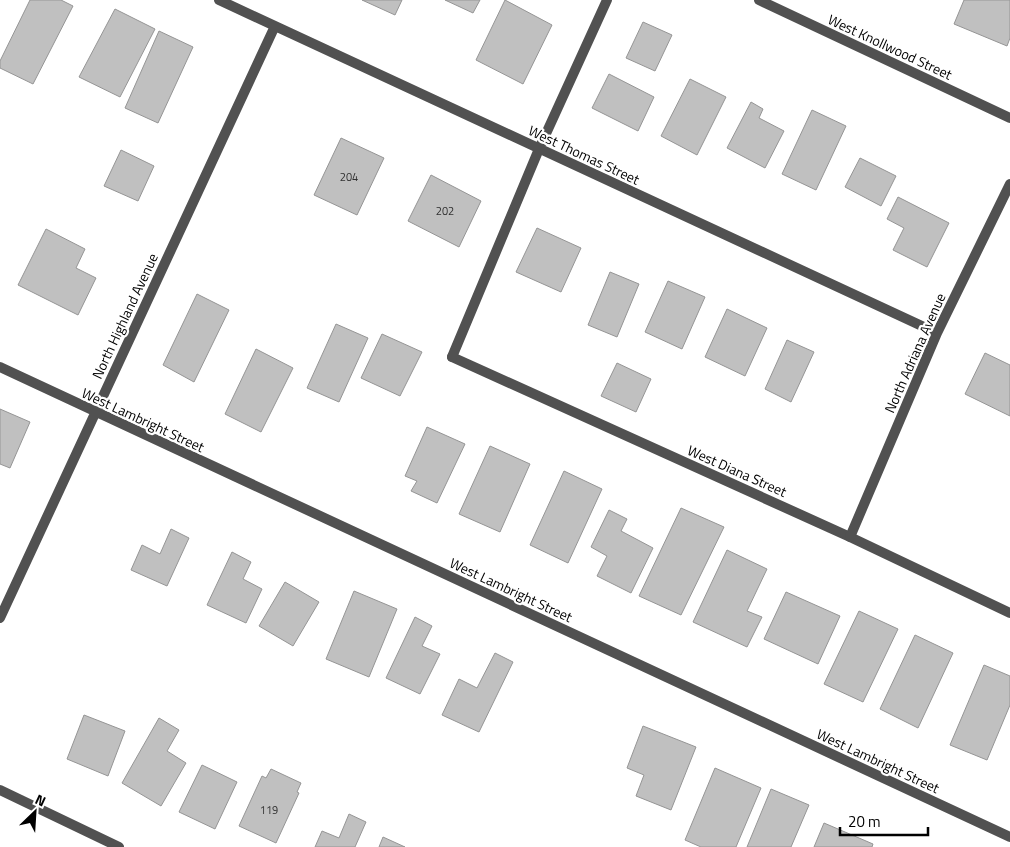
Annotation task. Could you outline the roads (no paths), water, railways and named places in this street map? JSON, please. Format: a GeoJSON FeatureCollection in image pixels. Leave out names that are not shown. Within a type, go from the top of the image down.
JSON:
{"type":"FeatureCollection","features":[{"type":"Feature","properties":{"kind":"street","name":"West Thomas Street"},"geometry":{"type":"LineString","coordinates":[[219,0],[937,334]]}},
{"type":"Feature","properties":{"kind":"street"},"geometry":{"type":"LineString","coordinates":[[539,149],[607,0]]}},
{"type":"Feature","properties":{"kind":"street","name":"West Knollwood Street"},"geometry":{"type":"LineString","coordinates":[[759,0],[1010,118]]}},
{"type":"Feature","properties":{"kind":"street","name":"North Highland Avenue"},"geometry":{"type":"LineString","coordinates":[[0,618],[275,26]]}},
{"type":"Feature","properties":{"kind":"street","name":"West Diana Street"},"geometry":{"type":"LineString","coordinates":[[539,149],[452,357],[850,537],[1010,613]]}},
{"type":"Feature","properties":{"kind":"street","name":"North Adriana Avenue"},"geometry":{"type":"LineString","coordinates":[[850,537],[937,334],[1010,184]]}},
{"type":"Feature","properties":{"kind":"street","name":"West Lambright Street"},"geometry":{"type":"LineString","coordinates":[[0,367],[95,413],[1010,837]]}},
{"type":"Feature","properties":{"kind":"street"},"geometry":{"type":"LineString","coordinates":[[0,790],[119,847]]}}]}
